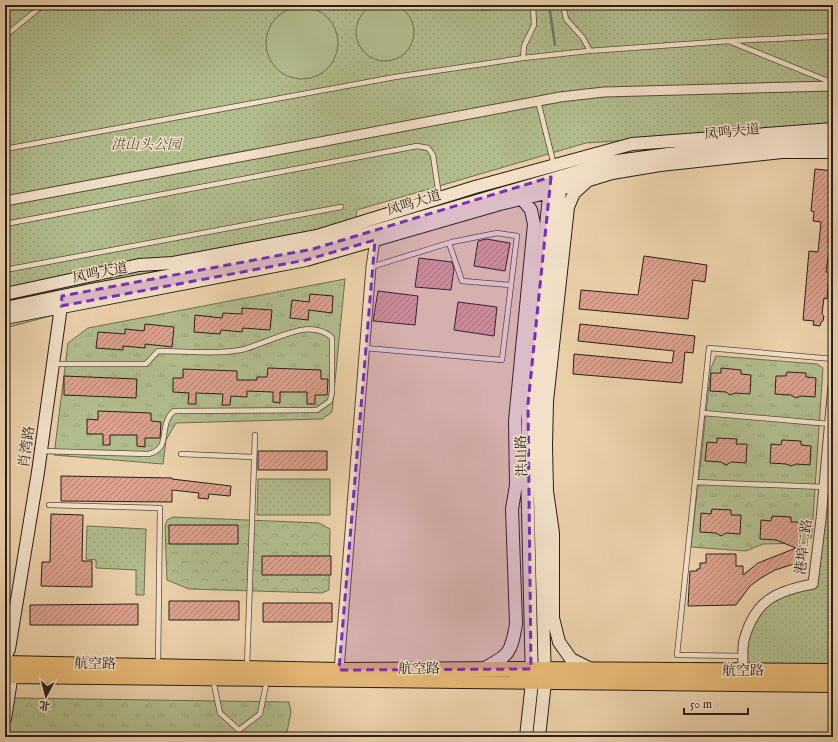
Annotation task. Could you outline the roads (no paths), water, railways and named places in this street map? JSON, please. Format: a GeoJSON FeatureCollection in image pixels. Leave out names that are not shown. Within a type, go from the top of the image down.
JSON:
{"type":"FeatureCollection","features":[{"type":"Feature","properties":{"kind":"main road","name":"航空路"},"geometry":{"type":"LineString","coordinates":[[8,664],[213,678],[267,679],[538,676],[833,685]]}},
{"type":"Feature","properties":{"kind":"main road","name":"航空路"},"geometry":{"type":"LineString","coordinates":[[8,664],[338,670],[483,669],[538,676],[592,670],[833,671]]}},
{"type":"Feature","properties":{"kind":"street"},"geometry":{"type":"LineString","coordinates":[[5,201],[538,101],[604,92],[833,85]]}},
{"type":"Feature","properties":{"kind":"street"},"geometry":{"type":"LineString","coordinates":[[5,294],[140,265],[173,263],[318,236],[439,198],[556,172],[632,144],[833,129]]}},
{"type":"Feature","properties":{"kind":"street","name":"凤鸣大道"},"geometry":{"type":"LineString","coordinates":[[5,318],[61,301],[313,249],[556,172],[658,155],[783,142],[833,141]]}},
{"type":"Feature","properties":{"kind":"street","name":"凤鸣大道"},"geometry":{"type":"LineString","coordinates":[[5,308],[61,301],[306,260],[612,173],[660,165],[782,152],[833,152]]}},
{"type":"Feature","properties":{"kind":"street","name":"洪山路"},"geometry":{"type":"LineString","coordinates":[[539,737],[538,676],[540,498],[537,466],[537,403],[556,172]]}},
{"type":"Feature","properties":{"kind":"street"},"geometry":{"type":"LineString","coordinates":[[589,180],[574,193],[568,207],[547,401],[546,446],[547,491],[553,533],[553,618],[559,642],[571,659],[592,670]]}},
{"type":"Feature","properties":{"kind":"street"},"geometry":{"type":"LineString","coordinates":[[483,669],[505,657],[513,641],[516,624],[512,509],[516,486],[515,421],[534,224],[532,210],[522,199]]}},
{"type":"Feature","properties":{"kind":"street"},"geometry":{"type":"LineString","coordinates":[[338,670],[371,267],[375,240]]}},
{"type":"Feature","properties":{"kind":"street","name":"肖湾路"},"geometry":{"type":"LineString","coordinates":[[5,719],[8,664],[54,364],[61,301]]}},
{"type":"Feature","properties":{"kind":"street","name":"港埠二路"},"geometry":{"type":"LineString","coordinates":[[743,671],[744,641],[757,610],[772,596],[790,588],[813,584],[833,386]]}},
{"type":"Feature","properties":{"kind":"street","name":"洪山路"},"geometry":{"type":"LineString","coordinates":[[526,737],[538,676]]}},
{"type":"Feature","properties":{"kind":"lane"},"geometry":{"type":"LineString","coordinates":[[5,36],[43,5]]}},
{"type":"Feature","properties":{"kind":"lane"},"geometry":{"type":"LineString","coordinates":[[523,58],[524,46],[534,25],[533,5]]}},
{"type":"Feature","properties":{"kind":"lane"},"geometry":{"type":"LineString","coordinates":[[563,5],[566,19],[583,38],[590,51]]}},
{"type":"Feature","properties":{"kind":"lane"},"geometry":{"type":"LineString","coordinates":[[5,149],[395,77],[523,58],[590,51],[729,41],[833,36]]}},
{"type":"Feature","properties":{"kind":"lane"},"geometry":{"type":"LineString","coordinates":[[729,41],[833,85]]}},
{"type":"Feature","properties":{"kind":"lane"},"geometry":{"type":"LineString","coordinates":[[538,101],[556,172]]}},
{"type":"Feature","properties":{"kind":"lane"},"geometry":{"type":"LineString","coordinates":[[5,224],[417,146],[428,148],[433,155],[439,198]]}},
{"type":"Feature","properties":{"kind":"lane"},"geometry":{"type":"LineString","coordinates":[[7,268],[341,207]]}},
{"type":"Feature","properties":{"kind":"lane"},"geometry":{"type":"LineString","coordinates":[[365,348],[502,360],[517,236],[497,233],[449,243],[371,267]]}},
{"type":"Feature","properties":{"kind":"lane"},"geometry":{"type":"LineString","coordinates":[[449,243],[462,281],[511,285]]}},
{"type":"Feature","properties":{"kind":"lane"},"geometry":{"type":"LineString","coordinates":[[41,451],[148,454],[156,452],[162,446],[168,416],[174,411],[317,410],[330,401],[332,392],[332,338],[328,333],[321,331],[302,330],[244,349],[228,351],[158,351],[146,364],[54,364]]}},
{"type":"Feature","properties":{"kind":"lane"},"geometry":{"type":"LineString","coordinates":[[743,656],[676,655],[709,348],[833,359]]}},
{"type":"Feature","properties":{"kind":"lane"},"geometry":{"type":"LineString","coordinates":[[703,413],[830,424]]}},
{"type":"Feature","properties":{"kind":"lane"},"geometry":{"type":"LineString","coordinates":[[247,668],[255,436]]}},
{"type":"Feature","properties":{"kind":"lane"},"geometry":{"type":"LineString","coordinates":[[181,454],[254,457]]}},
{"type":"Feature","properties":{"kind":"lane"},"geometry":{"type":"LineString","coordinates":[[695,482],[824,487]]}},
{"type":"Feature","properties":{"kind":"lane"},"geometry":{"type":"LineString","coordinates":[[49,505],[160,508],[158,666]]}},
{"type":"Feature","properties":{"kind":"lane"},"geometry":{"type":"LineString","coordinates":[[213,678],[220,713],[239,730],[239,737]]}},
{"type":"Feature","properties":{"kind":"lane"},"geometry":{"type":"LineString","coordinates":[[239,730],[260,714],[267,679]]}},
{"type":"Feature","properties":{"kind":"waterway"},"geometry":{"type":"LineString","coordinates":[[549,5],[555,45]]}},
{"type":"Feature","properties":{"kind":"park label","name":"洪山头公园"},"geometry":{"type":"Point","coordinates":[146,145]}}]}
